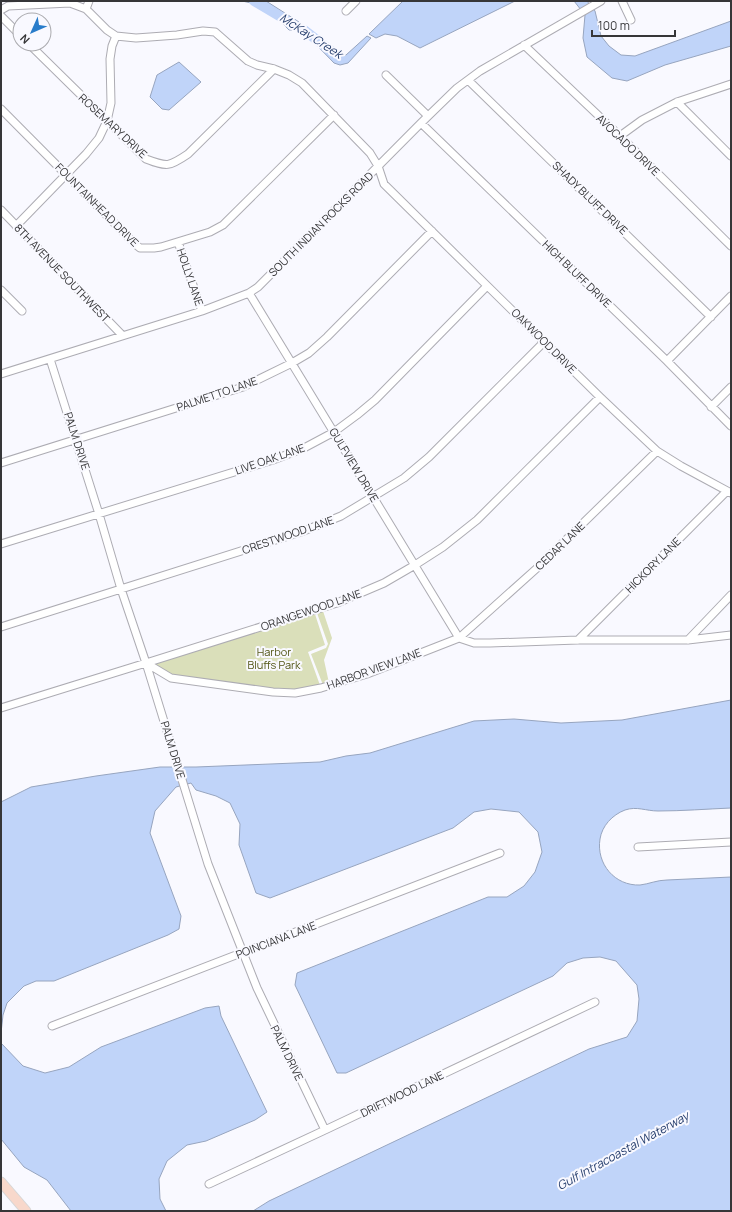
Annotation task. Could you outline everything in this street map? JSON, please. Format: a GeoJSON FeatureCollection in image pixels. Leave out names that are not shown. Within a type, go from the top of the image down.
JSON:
{"type":"FeatureCollection","features":[{"type":"Feature","properties":{"kind":"main road"},"geometry":{"type":"LineString","coordinates":[[1,1182],[26,1211]]}},
{"type":"Feature","properties":{"kind":"street"},"geometry":{"type":"LineString","coordinates":[[86,9],[89,1]]}},
{"type":"Feature","properties":{"kind":"street"},"geometry":{"type":"LineString","coordinates":[[346,11],[356,1]]}},
{"type":"Feature","properties":{"kind":"street","name":"SOUTH INDIAN ROCKS ROAD"},"geometry":{"type":"LineString","coordinates":[[1,374],[202,311],[249,293],[263,282],[457,88],[480,71],[601,1]]}},
{"type":"Feature","properties":{"kind":"street"},"geometry":{"type":"LineString","coordinates":[[622,1],[631,20]]}},
{"type":"Feature","properties":{"kind":"street"},"geometry":{"type":"LineString","coordinates":[[1,10],[8,6],[70,3],[86,9],[107,30],[116,36],[112,46],[110,59],[111,103],[107,121],[100,138],[16,226]]}},
{"type":"Feature","properties":{"kind":"street"},"geometry":{"type":"LineString","coordinates":[[1,16],[12,27]]}},
{"type":"Feature","properties":{"kind":"street","name":"OAKWOOD DRIVE"},"geometry":{"type":"LineString","coordinates":[[116,36],[136,38],[177,35],[203,30],[215,32],[248,61],[289,75],[302,83],[370,153],[378,166],[384,184],[600,397],[657,451],[729,492]]}},
{"type":"Feature","properties":{"kind":"street","name":"AVOCADO DRIVE"},"geometry":{"type":"LineString","coordinates":[[524,45],[620,136],[731,246]]}},
{"type":"Feature","properties":{"kind":"street","name":"ROSEMARY DRIVE"},"geometry":{"type":"LineString","coordinates":[[37,52],[146,159],[162,165],[178,161],[188,154],[274,69]]}},
{"type":"Feature","properties":{"kind":"street"},"geometry":{"type":"LineString","coordinates":[[386,75],[428,116]]}},
{"type":"Feature","properties":{"kind":"street","name":"SHADY BLUFF DRIVE"},"geometry":{"type":"LineString","coordinates":[[468,80],[711,316]]}},
{"type":"Feature","properties":{"kind":"street"},"geometry":{"type":"LineString","coordinates":[[620,136],[642,120],[678,102],[731,84]]}},
{"type":"Feature","properties":{"kind":"street"},"geometry":{"type":"LineString","coordinates":[[678,102],[731,156]]}},
{"type":"Feature","properties":{"kind":"street","name":"FOUNTAINHEAD DRIVE"},"geometry":{"type":"LineString","coordinates":[[1,109],[140,248],[154,248],[178,242],[210,232],[224,224],[334,115]]}},
{"type":"Feature","properties":{"kind":"street","name":"HIGH BLUFF DRIVE"},"geometry":{"type":"LineString","coordinates":[[421,123],[667,361],[731,426]]}},
{"type":"Feature","properties":{"kind":"street","name":"8TH AVENUE SOUTHWEST"},"geometry":{"type":"LineString","coordinates":[[1,210],[122,335]]}},
{"type":"Feature","properties":{"kind":"street","name":"PALMETTO LANE"},"geometry":{"type":"LineString","coordinates":[[1,462],[243,387],[292,363],[308,353],[327,337],[432,231]]}},
{"type":"Feature","properties":{"kind":"street","name":"HOLLY LANE"},"geometry":{"type":"LineString","coordinates":[[178,242],[202,311]]}},
{"type":"Feature","properties":{"kind":"street","name":"LIVE OAK LANE"},"geometry":{"type":"LineString","coordinates":[[1,544],[273,460],[304,448],[334,432],[375,400],[487,286]]}},
{"type":"Feature","properties":{"kind":"street"},"geometry":{"type":"LineString","coordinates":[[1,290],[22,311]]}},
{"type":"Feature","properties":{"kind":"street","name":"GULFVIEW DRIVE"},"geometry":{"type":"LineString","coordinates":[[249,293],[459,638]]}},
{"type":"Feature","properties":{"kind":"street"},"geometry":{"type":"LineString","coordinates":[[667,361],[731,296]]}},
{"type":"Feature","properties":{"kind":"street","name":"CRESTWOOD LANE"},"geometry":{"type":"LineString","coordinates":[[1,627],[301,532],[342,516],[404,478],[429,457],[544,342]]}},
{"type":"Feature","properties":{"kind":"street","name":"PALM DRIVE"},"geometry":{"type":"LineString","coordinates":[[50,359],[76,439],[121,590],[146,663],[208,864],[257,988],[325,1130]]}},
{"type":"Feature","properties":{"kind":"street"},"geometry":{"type":"LineString","coordinates":[[712,407],[731,387]]}},
{"type":"Feature","properties":{"kind":"street","name":"ORANGEWOOD LANE"},"geometry":{"type":"LineString","coordinates":[[146,663],[337,604],[384,583],[415,565],[443,547],[477,520],[600,397]]}},
{"type":"Feature","properties":{"kind":"street","name":"CEDAR LANE"},"geometry":{"type":"LineString","coordinates":[[459,638],[536,569],[657,451]]}},
{"type":"Feature","properties":{"kind":"street","name":"HICKORY LANE"},"geometry":{"type":"LineString","coordinates":[[578,640],[729,492]]}},
{"type":"Feature","properties":{"kind":"street"},"geometry":{"type":"LineString","coordinates":[[688,640],[731,595]]}},
{"type":"Feature","properties":{"kind":"street"},"geometry":{"type":"LineString","coordinates":[[459,638],[474,643],[490,643],[578,640],[688,640],[731,636]]}},
{"type":"Feature","properties":{"kind":"street","name":"HARBOR VIEW LANE"},"geometry":{"type":"LineString","coordinates":[[146,663],[171,678],[273,692],[295,693],[321,688],[367,674],[459,638]]}},
{"type":"Feature","properties":{"kind":"street"},"geometry":{"type":"LineString","coordinates":[[1,708],[146,663]]}},
{"type":"Feature","properties":{"kind":"street"},"geometry":{"type":"LineString","coordinates":[[638,847],[731,842]]}},
{"type":"Feature","properties":{"kind":"street","name":"POINCIANA LANE"},"geometry":{"type":"LineString","coordinates":[[52,1026],[500,853]]}},
{"type":"Feature","properties":{"kind":"street","name":"DRIFTWOOD LANE"},"geometry":{"type":"LineString","coordinates":[[209,1184],[595,1002]]}},
{"type":"Feature","properties":{"kind":"green space","name":"Harbor Bluffs Park"},"geometry":{"type":"Polygon","coordinates":[[[314,611],[325,645],[308,652],[321,688],[295,693],[171,678],[146,663],[314,611]]]}},
{"type":"Feature","properties":{"kind":"green space"},"geometry":{"type":"Polygon","coordinates":[[[323,611],[332,638],[324,660],[329,683],[323,685],[311,654],[326,648],[328,644],[317,613],[323,611]]]}},
{"type":"Feature","properties":{"kind":"water"},"geometry":{"type":"Polygon","coordinates":[[[242,1],[266,1],[299,22],[321,44],[336,55],[346,55],[367,36],[371,38],[348,63],[340,65],[334,63],[302,30],[289,30],[265,6],[242,1]]]}},
{"type":"Feature","properties":{"kind":"water"},"geometry":{"type":"Polygon","coordinates":[[[403,1],[515,1],[420,48],[397,36],[385,34],[376,38],[369,34],[403,1]]]}},
{"type":"Feature","properties":{"kind":"water"},"geometry":{"type":"Polygon","coordinates":[[[574,1],[587,1],[595,11],[601,36],[609,46],[621,55],[635,56],[731,21],[731,46],[665,65],[627,81],[612,78],[587,57],[583,38],[585,15],[574,1]]]}},
{"type":"Feature","properties":{"kind":"water"},"geometry":{"type":"Polygon","coordinates":[[[179,62],[201,82],[169,110],[162,109],[150,97],[157,75],[179,62]]]}},
{"type":"Feature","properties":{"kind":"water","name":"Gulf Intracoastal Waterway"},"geometry":{"type":"Polygon","coordinates":[[[731,700],[731,808],[654,811],[634,808],[625,810],[612,818],[605,825],[601,834],[600,848],[604,865],[609,872],[623,882],[631,884],[640,885],[663,880],[731,877],[731,1211],[253,1211],[269,1201],[589,1049],[627,1037],[637,1021],[639,999],[637,985],[616,961],[600,957],[583,958],[567,963],[553,976],[346,1073],[337,1073],[295,985],[297,973],[488,897],[507,897],[524,886],[535,872],[542,852],[538,832],[519,812],[491,809],[474,812],[453,828],[270,898],[256,893],[239,845],[240,824],[230,803],[216,796],[196,790],[191,783],[176,787],[155,811],[150,833],[181,916],[179,929],[168,935],[54,981],[36,981],[24,986],[7,1003],[3,1015],[1,1033],[1,802],[31,787],[160,767],[320,762],[346,756],[370,753],[474,721],[514,719],[561,723],[622,720],[731,700]]]}},
{"type":"Feature","properties":{"kind":"water"},"geometry":{"type":"Polygon","coordinates":[[[219,1006],[221,1016],[267,1112],[255,1120],[206,1141],[187,1145],[167,1161],[159,1179],[160,1199],[166,1211],[71,1211],[47,1180],[24,1167],[1,1139],[1,1043],[23,1066],[45,1073],[69,1067],[101,1047],[205,1008],[219,1006]]]}},
{"type":"Feature","properties":{"kind":"waterway","name":"McKay Creek"},"geometry":{"type":"LineString","coordinates":[[254,1],[281,17]]}},
{"type":"Feature","properties":{"kind":"waterway","name":"McKay Creek"},"geometry":{"type":"LineString","coordinates":[[304,30],[339,57]]}}]}
